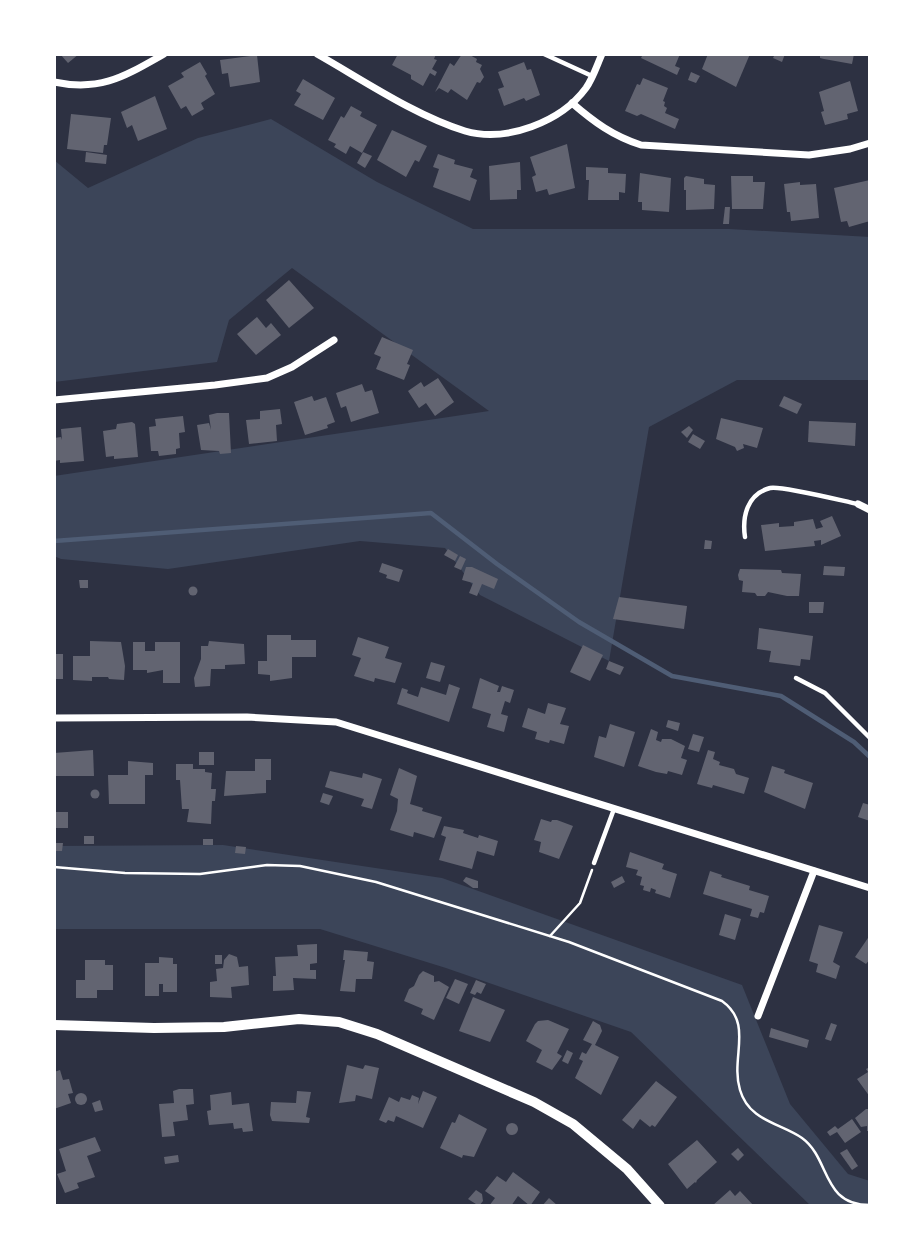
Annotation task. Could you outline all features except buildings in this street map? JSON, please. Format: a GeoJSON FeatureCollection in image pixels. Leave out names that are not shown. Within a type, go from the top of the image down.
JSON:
{"type":"FeatureCollection","features":[{"type":"Feature","properties":{"kind":"street"},"geometry":{"type":"LineString","coordinates":[[54,82],[81,86],[111,82],[164,54]]}},
{"type":"Feature","properties":{"kind":"street"},"geometry":{"type":"LineString","coordinates":[[317,54],[431,117],[467,131],[494,133],[521,130],[548,119],[572,103],[586,88],[602,54]]}},
{"type":"Feature","properties":{"kind":"street"},"geometry":{"type":"LineString","coordinates":[[572,103],[595,124],[621,139],[641,145],[809,155],[870,143]]}},
{"type":"Feature","properties":{"kind":"street"},"geometry":{"type":"LineString","coordinates":[[54,400],[215,386],[267,378],[292,367],[334,340]]}},
{"type":"Feature","properties":{"kind":"street"},"geometry":{"type":"LineString","coordinates":[[858,504],[870,510]]}},
{"type":"Feature","properties":{"kind":"street"},"geometry":{"type":"LineString","coordinates":[[54,718],[247,717],[336,722],[870,888]]}},
{"type":"Feature","properties":{"kind":"street"},"geometry":{"type":"LineString","coordinates":[[758,1016],[814,871]]}},
{"type":"Feature","properties":{"kind":"street"},"geometry":{"type":"LineString","coordinates":[[54,1025],[225,1027],[299,1018],[339,1022],[377,1034],[534,1102],[573,1125],[627,1169],[660,1206]]}},
{"type":"Feature","properties":{"kind":"lane"},"geometry":{"type":"LineString","coordinates":[[544,54],[592,76]]}},
{"type":"Feature","properties":{"kind":"lane"},"geometry":{"type":"LineString","coordinates":[[745,537],[743,521],[748,505],[759,493],[772,487],[858,504]]}},
{"type":"Feature","properties":{"kind":"lane"},"geometry":{"type":"LineString","coordinates":[[796,678],[825,693],[870,737]]}},
{"type":"Feature","properties":{"kind":"lane"},"geometry":{"type":"LineString","coordinates":[[594,863],[614,808]]}},
{"type":"Feature","properties":{"kind":"path"},"geometry":{"type":"LineString","coordinates":[[550,936],[580,903],[594,863]]}},
{"type":"Feature","properties":{"kind":"path"},"geometry":{"type":"LineString","coordinates":[[54,867],[125,873],[200,874],[267,865],[300,866],[376,882],[550,936],[722,1001],[733,1009],[740,1024],[737,1069],[740,1090],[747,1104],[766,1122],[802,1138],[815,1153],[827,1180],[836,1192],[856,1205],[870,1205]]}},
{"type":"Feature","properties":{"kind":"shaded area"},"geometry":{"type":"Polygon","coordinates":[[[271,119],[377,182],[473,229],[729,229],[870,237],[870,380],[737,380],[649,427],[609,661],[480,595],[445,548],[360,541],[168,569],[61,559],[54,556],[54,476],[489,411],[292,268],[229,320],[217,362],[54,382],[54,160],[88,188],[198,138],[271,119]]]}},
{"type":"Feature","properties":{"kind":"shaded area"},"geometry":{"type":"Polygon","coordinates":[[[223,845],[442,878],[742,985],[790,1104],[848,1174],[870,1181],[870,1206],[811,1206],[631,1032],[446,968],[320,929],[54,929],[54,846],[223,845]]]}},
{"type":"Feature","properties":{"kind":"waterway"},"geometry":{"type":"LineString","coordinates":[[54,541],[431,513],[579,622],[672,676],[781,696],[854,742],[870,757]]}}]}
